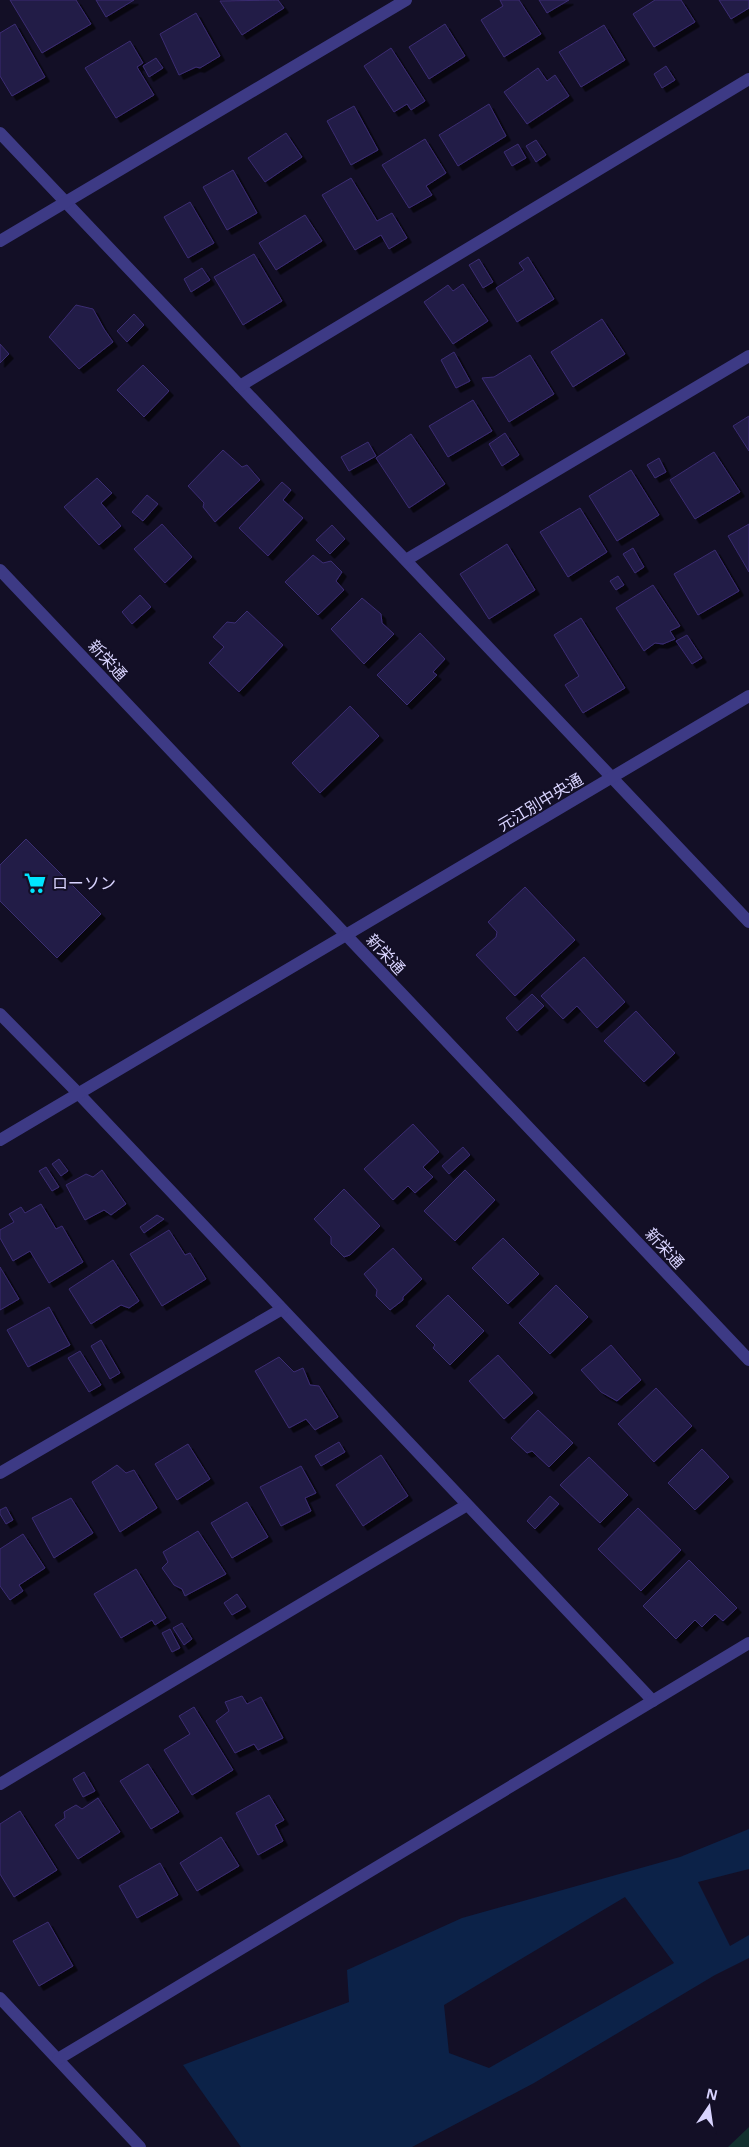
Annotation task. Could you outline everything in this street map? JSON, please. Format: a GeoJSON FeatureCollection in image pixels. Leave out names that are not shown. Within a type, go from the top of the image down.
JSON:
{"type":"FeatureCollection","features":[{"type":"Feature","properties":{"kind":"street"},"geometry":{"type":"LineString","coordinates":[[0,241],[406,0]]}},
{"type":"Feature","properties":{"kind":"street"},"geometry":{"type":"LineString","coordinates":[[240,386],[749,79]]}},
{"type":"Feature","properties":{"kind":"street"},"geometry":{"type":"LineString","coordinates":[[0,133],[749,922]]}},
{"type":"Feature","properties":{"kind":"street"},"geometry":{"type":"LineString","coordinates":[[406,560],[749,356]]}},
{"type":"Feature","properties":{"kind":"street","name":"新栄通"},"geometry":{"type":"LineString","coordinates":[[0,570],[347,936],[744,1346],[749,1360]]}},
{"type":"Feature","properties":{"kind":"street","name":"元江別中央通"},"geometry":{"type":"LineString","coordinates":[[0,1140],[749,696]]}},
{"type":"Feature","properties":{"kind":"street"},"geometry":{"type":"LineString","coordinates":[[0,1014],[78,1093],[653,1701]]}},
{"type":"Feature","properties":{"kind":"street"},"geometry":{"type":"LineString","coordinates":[[0,1473],[282,1309]]}},
{"type":"Feature","properties":{"kind":"street"},"geometry":{"type":"LineString","coordinates":[[0,1784],[467,1505]]}},
{"type":"Feature","properties":{"kind":"street"},"geometry":{"type":"LineString","coordinates":[[58,2060],[749,1643]]}},
{"type":"Feature","properties":{"kind":"street"},"geometry":{"type":"LineString","coordinates":[[0,1998],[140,2147]]}},
{"type":"Feature","properties":{"kind":"green space"},"geometry":{"type":"Polygon","coordinates":[[[749,2127],[749,2147],[728,2147],[749,2127]]]}},
{"type":"Feature","properties":{"kind":"water"},"geometry":{"type":"Polygon","coordinates":[[[749,1829],[749,1869],[698,1882],[730,1946],[749,1935],[749,1958],[715,1975],[534,2083],[412,2147],[241,2147],[183,2065],[349,2002],[347,1970],[462,1918],[680,1857],[749,1829]],[[625,1897],[444,2005],[449,2053],[489,2068],[674,1963],[625,1897]]]}},
{"type":"Feature","properties":{"kind":"building"},"geometry":{"type":"Polygon","coordinates":[[[10,0],[76,0],[91,24],[42,53],[10,0]]]}},
{"type":"Feature","properties":{"kind":"building"},"geometry":{"type":"Polygon","coordinates":[[[96,0],[134,0],[106,17],[96,0]]]}},
{"type":"Feature","properties":{"kind":"building"},"geometry":{"type":"Polygon","coordinates":[[[278,0],[284,8],[242,35],[220,1],[278,0]]]}},
{"type":"Feature","properties":{"kind":"building"},"geometry":{"type":"Polygon","coordinates":[[[500,0],[519,0],[541,34],[504,57],[481,20],[503,6],[500,0]]]}},
{"type":"Feature","properties":{"kind":"building"},"geometry":{"type":"Polygon","coordinates":[[[539,0],[569,0],[547,13],[539,0]]]}},
{"type":"Feature","properties":{"kind":"building"},"geometry":{"type":"Polygon","coordinates":[[[655,0],[681,0],[695,22],[654,47],[633,14],[655,0]]]}},
{"type":"Feature","properties":{"kind":"building"},"geometry":{"type":"Polygon","coordinates":[[[719,0],[749,0],[749,8],[731,19],[719,0]]]}},
{"type":"Feature","properties":{"kind":"building"},"geometry":{"type":"Polygon","coordinates":[[[196,13],[220,56],[200,68],[196,67],[179,75],[160,34],[196,13]]]}},
{"type":"Feature","properties":{"kind":"building"},"geometry":{"type":"Polygon","coordinates":[[[15,24],[45,77],[12,96],[0,76],[0,33],[15,24]]]}},
{"type":"Feature","properties":{"kind":"building"},"geometry":{"type":"Polygon","coordinates":[[[445,24],[465,56],[429,79],[409,47],[445,24]]]}},
{"type":"Feature","properties":{"kind":"building"},"geometry":{"type":"Polygon","coordinates":[[[604,25],[625,60],[581,87],[559,52],[604,25]]]}},
{"type":"Feature","properties":{"kind":"building"},"geometry":{"type":"Polygon","coordinates":[[[130,41],[143,63],[137,67],[154,95],[116,118],[85,68],[130,41]]]}},
{"type":"Feature","properties":{"kind":"building"},"geometry":{"type":"Polygon","coordinates":[[[391,48],[425,101],[411,110],[407,104],[394,112],[364,66],[391,48]]]}},
{"type":"Feature","properties":{"kind":"building"},"geometry":{"type":"Polygon","coordinates":[[[156,58],[163,68],[149,77],[143,66],[156,58]]]}},
{"type":"Feature","properties":{"kind":"building"},"geometry":{"type":"Polygon","coordinates":[[[666,66],[675,80],[662,88],[654,74],[666,66]]]}},
{"type":"Feature","properties":{"kind":"building"},"geometry":{"type":"Polygon","coordinates":[[[538,68],[547,81],[555,75],[569,96],[527,124],[504,92],[538,68]]]}},
{"type":"Feature","properties":{"kind":"building"},"geometry":{"type":"Polygon","coordinates":[[[489,104],[506,136],[458,166],[439,135],[489,104]]]}},
{"type":"Feature","properties":{"kind":"building"},"geometry":{"type":"Polygon","coordinates":[[[354,106],[378,150],[351,165],[327,121],[354,106]]]}},
{"type":"Feature","properties":{"kind":"building"},"geometry":{"type":"Polygon","coordinates":[[[286,133],[302,157],[265,182],[248,158],[286,133]]]}},
{"type":"Feature","properties":{"kind":"building"},"geometry":{"type":"Polygon","coordinates":[[[425,139],[446,173],[426,186],[432,195],[409,208],[382,165],[425,139]]]}},
{"type":"Feature","properties":{"kind":"building"},"geometry":{"type":"Polygon","coordinates":[[[536,140],[546,155],[536,162],[526,146],[536,140]]]}},
{"type":"Feature","properties":{"kind":"building"},"geometry":{"type":"Polygon","coordinates":[[[518,144],[526,158],[512,166],[504,152],[518,144]]]}},
{"type":"Feature","properties":{"kind":"building"},"geometry":{"type":"Polygon","coordinates":[[[233,170],[257,213],[227,230],[203,187],[233,170]]]}},
{"type":"Feature","properties":{"kind":"building"},"geometry":{"type":"Polygon","coordinates":[[[351,178],[377,221],[392,213],[407,238],[389,249],[381,235],[355,250],[322,195],[351,178]]]}},
{"type":"Feature","properties":{"kind":"building"},"geometry":{"type":"Polygon","coordinates":[[[190,202],[214,243],[188,258],[164,217],[190,202]]]}},
{"type":"Feature","properties":{"kind":"building"},"geometry":{"type":"Polygon","coordinates":[[[305,215],[322,241],[276,270],[259,243],[305,215]]]}},
{"type":"Feature","properties":{"kind":"building"},"geometry":{"type":"Polygon","coordinates":[[[254,254],[282,301],[243,325],[214,277],[254,254]]]}},
{"type":"Feature","properties":{"kind":"building"},"geometry":{"type":"Polygon","coordinates":[[[528,257],[554,299],[517,322],[496,288],[524,270],[519,263],[528,257]]]}},
{"type":"Feature","properties":{"kind":"building"},"geometry":{"type":"Polygon","coordinates":[[[479,259],[493,282],[483,288],[469,265],[479,259]]]}},
{"type":"Feature","properties":{"kind":"building"},"geometry":{"type":"Polygon","coordinates":[[[202,268],[210,280],[191,292],[184,279],[202,268]]]}},
{"type":"Feature","properties":{"kind":"building"},"geometry":{"type":"Polygon","coordinates":[[[463,284],[488,321],[453,344],[424,302],[448,285],[453,291],[463,284]]]}},
{"type":"Feature","properties":{"kind":"building"},"geometry":{"type":"Polygon","coordinates":[[[76,305],[93,309],[113,342],[79,369],[49,337],[76,305]]]}},
{"type":"Feature","properties":{"kind":"building"},"geometry":{"type":"Polygon","coordinates":[[[134,314],[144,325],[127,342],[117,331],[134,314]]]}},
{"type":"Feature","properties":{"kind":"building"},"geometry":{"type":"Polygon","coordinates":[[[602,319],[625,354],[573,387],[551,352],[602,319]]]}},
{"type":"Feature","properties":{"kind":"building"},"geometry":{"type":"Polygon","coordinates":[[[0,344],[9,354],[0,363],[0,344]]]}},
{"type":"Feature","properties":{"kind":"building"},"geometry":{"type":"Polygon","coordinates":[[[454,352],[470,381],[456,388],[441,360],[454,352]]]}},
{"type":"Feature","properties":{"kind":"building"},"geometry":{"type":"Polygon","coordinates":[[[530,355],[554,394],[509,422],[482,378],[494,377],[530,355]]]}},
{"type":"Feature","properties":{"kind":"building"},"geometry":{"type":"Polygon","coordinates":[[[143,365],[169,391],[144,417],[117,390],[143,365]]]}},
{"type":"Feature","properties":{"kind":"building"},"geometry":{"type":"Polygon","coordinates":[[[473,400],[492,431],[448,457],[429,426],[473,400]]]}},
{"type":"Feature","properties":{"kind":"building"},"geometry":{"type":"Polygon","coordinates":[[[749,416],[749,451],[733,426],[749,416]]]}},
{"type":"Feature","properties":{"kind":"building"},"geometry":{"type":"Polygon","coordinates":[[[505,433],[519,455],[502,466],[489,444],[505,433]]]}},
{"type":"Feature","properties":{"kind":"building"},"geometry":{"type":"Polygon","coordinates":[[[411,434],[445,484],[409,508],[376,458],[411,434]]]}},
{"type":"Feature","properties":{"kind":"building"},"geometry":{"type":"Polygon","coordinates":[[[368,442],[376,456],[349,471],[341,457],[368,442]]]}},
{"type":"Feature","properties":{"kind":"building"},"geometry":{"type":"Polygon","coordinates":[[[223,450],[242,467],[247,465],[260,480],[215,522],[203,507],[204,503],[188,486],[223,450]]]}},
{"type":"Feature","properties":{"kind":"building"},"geometry":{"type":"Polygon","coordinates":[[[714,452],[740,492],[695,519],[670,480],[714,452]]]}},
{"type":"Feature","properties":{"kind":"building"},"geometry":{"type":"Polygon","coordinates":[[[659,458],[666,472],[655,478],[647,465],[659,458]]]}},
{"type":"Feature","properties":{"kind":"building"},"geometry":{"type":"Polygon","coordinates":[[[631,470],[659,515],[617,541],[589,496],[631,470]]]}},
{"type":"Feature","properties":{"kind":"building"},"geometry":{"type":"Polygon","coordinates":[[[97,478],[112,493],[101,503],[121,526],[99,545],[64,507],[97,478]]]}},
{"type":"Feature","properties":{"kind":"building"},"geometry":{"type":"Polygon","coordinates":[[[282,482],[291,490],[283,500],[303,518],[268,556],[239,528],[282,482]]]}},
{"type":"Feature","properties":{"kind":"building"},"geometry":{"type":"Polygon","coordinates":[[[147,495],[158,504],[143,521],[132,512],[147,495]]]}},
{"type":"Feature","properties":{"kind":"building"},"geometry":{"type":"Polygon","coordinates":[[[580,508],[607,552],[568,577],[540,532],[580,508]]]}},
{"type":"Feature","properties":{"kind":"building"},"geometry":{"type":"Polygon","coordinates":[[[162,524],[192,557],[165,583],[134,549],[162,524]]]}},
{"type":"Feature","properties":{"kind":"building"},"geometry":{"type":"Polygon","coordinates":[[[749,524],[749,572],[728,536],[749,524]]]}},
{"type":"Feature","properties":{"kind":"building"},"geometry":{"type":"Polygon","coordinates":[[[332,525],[345,539],[330,554],[316,540],[332,525]]]}},
{"type":"Feature","properties":{"kind":"building"},"geometry":{"type":"Polygon","coordinates":[[[507,544],[535,590],[489,619],[460,574],[507,544]]]}},
{"type":"Feature","properties":{"kind":"building"},"geometry":{"type":"Polygon","coordinates":[[[633,548],[644,567],[635,573],[623,554],[633,548]]]}},
{"type":"Feature","properties":{"kind":"building"},"geometry":{"type":"Polygon","coordinates":[[[715,550],[739,591],[698,615],[674,574],[715,550]]]}},
{"type":"Feature","properties":{"kind":"building"},"geometry":{"type":"Polygon","coordinates":[[[313,555],[323,563],[331,561],[342,572],[336,581],[344,590],[318,615],[285,582],[313,555]]]}},
{"type":"Feature","properties":{"kind":"building"},"geometry":{"type":"Polygon","coordinates":[[[618,576],[624,585],[616,590],[610,581],[618,576]]]}},
{"type":"Feature","properties":{"kind":"building"},"geometry":{"type":"Polygon","coordinates":[[[653,585],[680,626],[670,631],[675,639],[663,644],[655,643],[644,651],[616,608],[653,585]]]}},
{"type":"Feature","properties":{"kind":"building"},"geometry":{"type":"Polygon","coordinates":[[[140,595],[151,607],[132,624],[122,612],[140,595]]]}},
{"type":"Feature","properties":{"kind":"building"},"geometry":{"type":"Polygon","coordinates":[[[362,598],[381,614],[382,623],[394,634],[364,664],[331,629],[362,598]]]}},
{"type":"Feature","properties":{"kind":"building"},"geometry":{"type":"Polygon","coordinates":[[[247,611],[283,645],[239,692],[209,663],[224,647],[213,637],[227,622],[235,623],[247,611]]]}},
{"type":"Feature","properties":{"kind":"building"},"geometry":{"type":"Polygon","coordinates":[[[581,618],[625,688],[583,713],[565,685],[579,676],[554,635],[581,618]]]}},
{"type":"Feature","properties":{"kind":"building"},"geometry":{"type":"Polygon","coordinates":[[[420,633],[445,659],[433,672],[437,675],[407,705],[377,675],[420,633]]]}},
{"type":"Feature","properties":{"kind":"building"},"geometry":{"type":"Polygon","coordinates":[[[687,635],[702,658],[692,664],[676,641],[687,635]]]}},
{"type":"Feature","properties":{"kind":"building"},"geometry":{"type":"Polygon","coordinates":[[[350,706],[379,736],[320,793],[292,763],[350,706]]]}},
{"type":"Feature","properties":{"kind":"building","name":"ローソン"},"geometry":{"type":"Polygon","coordinates":[[[26,839],[101,914],[57,958],[0,901],[0,865],[26,839]]]}},
{"type":"Feature","properties":{"kind":"building"},"geometry":{"type":"Polygon","coordinates":[[[525,887],[575,940],[515,996],[476,955],[496,937],[497,932],[488,922],[525,887]]]}},
{"type":"Feature","properties":{"kind":"building"},"geometry":{"type":"Polygon","coordinates":[[[584,957],[625,1002],[597,1028],[577,1006],[563,1019],[541,996],[584,957]]]}},
{"type":"Feature","properties":{"kind":"building"},"geometry":{"type":"Polygon","coordinates":[[[532,994],[544,1006],[517,1031],[506,1018],[532,994]]]}},
{"type":"Feature","properties":{"kind":"building"},"geometry":{"type":"Polygon","coordinates":[[[636,1011],[675,1053],[644,1082],[604,1041],[636,1011]]]}},
{"type":"Feature","properties":{"kind":"building"},"geometry":{"type":"Polygon","coordinates":[[[413,1124],[439,1152],[423,1167],[433,1177],[415,1193],[408,1186],[393,1200],[364,1169],[413,1124]]]}},
{"type":"Feature","properties":{"kind":"building"},"geometry":{"type":"Polygon","coordinates":[[[463,1147],[470,1155],[449,1174],[442,1166],[463,1147]]]}},
{"type":"Feature","properties":{"kind":"building"},"geometry":{"type":"Polygon","coordinates":[[[59,1159],[68,1171],[61,1176],[52,1164],[59,1159]]]}},
{"type":"Feature","properties":{"kind":"building"},"geometry":{"type":"Polygon","coordinates":[[[46,1167],[59,1187],[52,1191],[39,1171],[46,1167]]]}},
{"type":"Feature","properties":{"kind":"building"},"geometry":{"type":"Polygon","coordinates":[[[102,1170],[126,1204],[111,1215],[104,1210],[85,1220],[66,1185],[86,1174],[93,1177],[102,1170]]]}},
{"type":"Feature","properties":{"kind":"building"},"geometry":{"type":"Polygon","coordinates":[[[465,1170],[495,1200],[455,1241],[424,1211],[465,1170]]]}},
{"type":"Feature","properties":{"kind":"building"},"geometry":{"type":"Polygon","coordinates":[[[344,1189],[380,1226],[350,1255],[344,1257],[331,1244],[331,1237],[314,1219],[344,1189]]]}},
{"type":"Feature","properties":{"kind":"building"},"geometry":{"type":"Polygon","coordinates":[[[41,1204],[56,1229],[62,1226],[83,1262],[49,1283],[30,1251],[13,1261],[0,1238],[0,1230],[14,1222],[9,1214],[21,1207],[25,1213],[41,1204]]]}},
{"type":"Feature","properties":{"kind":"building"},"geometry":{"type":"Polygon","coordinates":[[[157,1215],[164,1219],[144,1233],[140,1227],[157,1215]]]}},
{"type":"Feature","properties":{"kind":"building"},"geometry":{"type":"Polygon","coordinates":[[[169,1230],[185,1255],[190,1253],[206,1279],[162,1306],[130,1254],[169,1230]]]}},
{"type":"Feature","properties":{"kind":"building"},"geometry":{"type":"Polygon","coordinates":[[[503,1238],[539,1274],[508,1304],[472,1268],[503,1238]]]}},
{"type":"Feature","properties":{"kind":"building"},"geometry":{"type":"Polygon","coordinates":[[[393,1248],[422,1279],[403,1297],[403,1300],[390,1310],[376,1296],[377,1290],[364,1274],[393,1248]]]}},
{"type":"Feature","properties":{"kind":"building"},"geometry":{"type":"Polygon","coordinates":[[[113,1260],[139,1301],[129,1308],[121,1305],[91,1324],[69,1289],[113,1260]]]}},
{"type":"Feature","properties":{"kind":"building"},"geometry":{"type":"Polygon","coordinates":[[[0,1267],[19,1299],[0,1310],[0,1267]]]}},
{"type":"Feature","properties":{"kind":"building"},"geometry":{"type":"Polygon","coordinates":[[[556,1285],[588,1317],[550,1354],[519,1323],[556,1285]]]}},
{"type":"Feature","properties":{"kind":"building"},"geometry":{"type":"Polygon","coordinates":[[[448,1295],[484,1331],[450,1365],[433,1348],[435,1345],[416,1326],[448,1295]]]}},
{"type":"Feature","properties":{"kind":"building"},"geometry":{"type":"Polygon","coordinates":[[[49,1307],[70,1345],[28,1367],[7,1330],[49,1307]]]}},
{"type":"Feature","properties":{"kind":"building"},"geometry":{"type":"Polygon","coordinates":[[[101,1340],[120,1373],[110,1379],[91,1346],[101,1340]]]}},
{"type":"Feature","properties":{"kind":"building"},"geometry":{"type":"Polygon","coordinates":[[[611,1345],[641,1380],[617,1401],[601,1392],[581,1370],[611,1345]]]}},
{"type":"Feature","properties":{"kind":"building"},"geometry":{"type":"Polygon","coordinates":[[[80,1351],[101,1385],[89,1392],[68,1358],[80,1351]]]}},
{"type":"Feature","properties":{"kind":"building"},"geometry":{"type":"Polygon","coordinates":[[[498,1355],[533,1393],[504,1419],[469,1381],[498,1355]]]}},
{"type":"Feature","properties":{"kind":"building"},"geometry":{"type":"Polygon","coordinates":[[[279,1357],[294,1372],[303,1368],[310,1385],[319,1386],[338,1417],[315,1430],[306,1419],[289,1428],[255,1371],[279,1357]]]}},
{"type":"Feature","properties":{"kind":"building"},"geometry":{"type":"Polygon","coordinates":[[[656,1388],[692,1426],[654,1462],[618,1424],[656,1388]]]}},
{"type":"Feature","properties":{"kind":"building"},"geometry":{"type":"Polygon","coordinates":[[[538,1410],[573,1443],[549,1467],[532,1451],[527,1453],[511,1438],[538,1410]]]}},
{"type":"Feature","properties":{"kind":"building"},"geometry":{"type":"Polygon","coordinates":[[[339,1442],[345,1452],[321,1466],[315,1456],[339,1442]]]}},
{"type":"Feature","properties":{"kind":"building"},"geometry":{"type":"Polygon","coordinates":[[[188,1444],[210,1479],[177,1500],[155,1464],[188,1444]]]}},
{"type":"Feature","properties":{"kind":"building"},"geometry":{"type":"Polygon","coordinates":[[[702,1449],[729,1477],[695,1510],[668,1483],[702,1449]]]}},
{"type":"Feature","properties":{"kind":"building"},"geometry":{"type":"Polygon","coordinates":[[[381,1455],[408,1496],[363,1526],[336,1485],[381,1455]]]}},
{"type":"Feature","properties":{"kind":"building"},"geometry":{"type":"Polygon","coordinates":[[[589,1457],[628,1495],[600,1523],[560,1485],[589,1457]]]}},
{"type":"Feature","properties":{"kind":"building"},"geometry":{"type":"Polygon","coordinates":[[[117,1465],[126,1473],[134,1470],[157,1508],[120,1532],[92,1482],[117,1465]]]}},
{"type":"Feature","properties":{"kind":"building"},"geometry":{"type":"Polygon","coordinates":[[[301,1466],[316,1493],[305,1498],[311,1511],[281,1526],[260,1487],[301,1466]]]}},
{"type":"Feature","properties":{"kind":"building"},"geometry":{"type":"Polygon","coordinates":[[[550,1496],[559,1504],[535,1529],[527,1521],[550,1496]]]}},
{"type":"Feature","properties":{"kind":"building"},"geometry":{"type":"Polygon","coordinates":[[[71,1498],[93,1533],[54,1558],[32,1518],[71,1498]]]}},
{"type":"Feature","properties":{"kind":"building"},"geometry":{"type":"Polygon","coordinates":[[[247,1502],[268,1537],[232,1558],[211,1523],[247,1502]]]}},
{"type":"Feature","properties":{"kind":"building"},"geometry":{"type":"Polygon","coordinates":[[[6,1507],[13,1520],[6,1524],[0,1514],[0,1510],[6,1507]]]}},
{"type":"Feature","properties":{"kind":"building"},"geometry":{"type":"Polygon","coordinates":[[[638,1508],[681,1550],[641,1591],[598,1549],[638,1508]]]}},
{"type":"Feature","properties":{"kind":"building"},"geometry":{"type":"Polygon","coordinates":[[[198,1531],[226,1574],[185,1596],[182,1589],[174,1585],[162,1568],[168,1562],[163,1552],[198,1531]]]}},
{"type":"Feature","properties":{"kind":"building"},"geometry":{"type":"Polygon","coordinates":[[[23,1534],[45,1568],[19,1585],[23,1591],[10,1600],[0,1586],[0,1549],[23,1534]]]}},
{"type":"Feature","properties":{"kind":"building"},"geometry":{"type":"Polygon","coordinates":[[[689,1560],[737,1608],[723,1621],[715,1614],[702,1627],[695,1620],[676,1639],[643,1606],[689,1560]]]}},
{"type":"Feature","properties":{"kind":"building"},"geometry":{"type":"Polygon","coordinates":[[[136,1569],[166,1618],[155,1625],[152,1620],[121,1638],[94,1594],[136,1569]]]}},
{"type":"Feature","properties":{"kind":"building"},"geometry":{"type":"Polygon","coordinates":[[[237,1594],[246,1607],[232,1615],[224,1603],[237,1594]]]}},
{"type":"Feature","properties":{"kind":"building"},"geometry":{"type":"Polygon","coordinates":[[[182,1623],[192,1639],[184,1645],[173,1628],[182,1623]]]}},
{"type":"Feature","properties":{"kind":"building"},"geometry":{"type":"Polygon","coordinates":[[[170,1629],[180,1648],[172,1652],[162,1633],[170,1629]]]}},
{"type":"Feature","properties":{"kind":"building"},"geometry":{"type":"Polygon","coordinates":[[[242,1696],[247,1704],[261,1697],[283,1738],[258,1750],[254,1744],[235,1753],[216,1721],[229,1711],[225,1702],[242,1696]]]}},
{"type":"Feature","properties":{"kind":"building"},"geometry":{"type":"Polygon","coordinates":[[[194,1707],[233,1770],[192,1795],[164,1750],[190,1734],[179,1716],[194,1707]]]}},
{"type":"Feature","properties":{"kind":"building"},"geometry":{"type":"Polygon","coordinates":[[[148,1764],[179,1812],[151,1829],[120,1781],[148,1764]]]}},
{"type":"Feature","properties":{"kind":"building"},"geometry":{"type":"Polygon","coordinates":[[[84,1772],[95,1791],[83,1797],[73,1779],[84,1772]]]}},
{"type":"Feature","properties":{"kind":"building"},"geometry":{"type":"Polygon","coordinates":[[[269,1795],[284,1820],[275,1825],[283,1841],[258,1855],[236,1813],[269,1795]]]}},
{"type":"Feature","properties":{"kind":"building"},"geometry":{"type":"Polygon","coordinates":[[[98,1798],[120,1832],[78,1859],[55,1825],[65,1818],[64,1812],[76,1805],[82,1809],[98,1798]]]}},
{"type":"Feature","properties":{"kind":"building"},"geometry":{"type":"Polygon","coordinates":[[[20,1811],[57,1870],[14,1897],[0,1874],[0,1824],[20,1811]]]}},
{"type":"Feature","properties":{"kind":"building"},"geometry":{"type":"Polygon","coordinates":[[[221,1837],[239,1866],[197,1891],[180,1863],[221,1837]]]}},
{"type":"Feature","properties":{"kind":"building"},"geometry":{"type":"Polygon","coordinates":[[[160,1863],[178,1895],[137,1918],[119,1886],[160,1863]]]}},
{"type":"Feature","properties":{"kind":"building"},"geometry":{"type":"Polygon","coordinates":[[[48,1922],[73,1966],[39,1986],[13,1941],[48,1922]]]}},
{"type":"Feature","properties":{"kind":"place","name":"ローソン"},"geometry":{"type":"Point","coordinates":[35,883]}}]}
